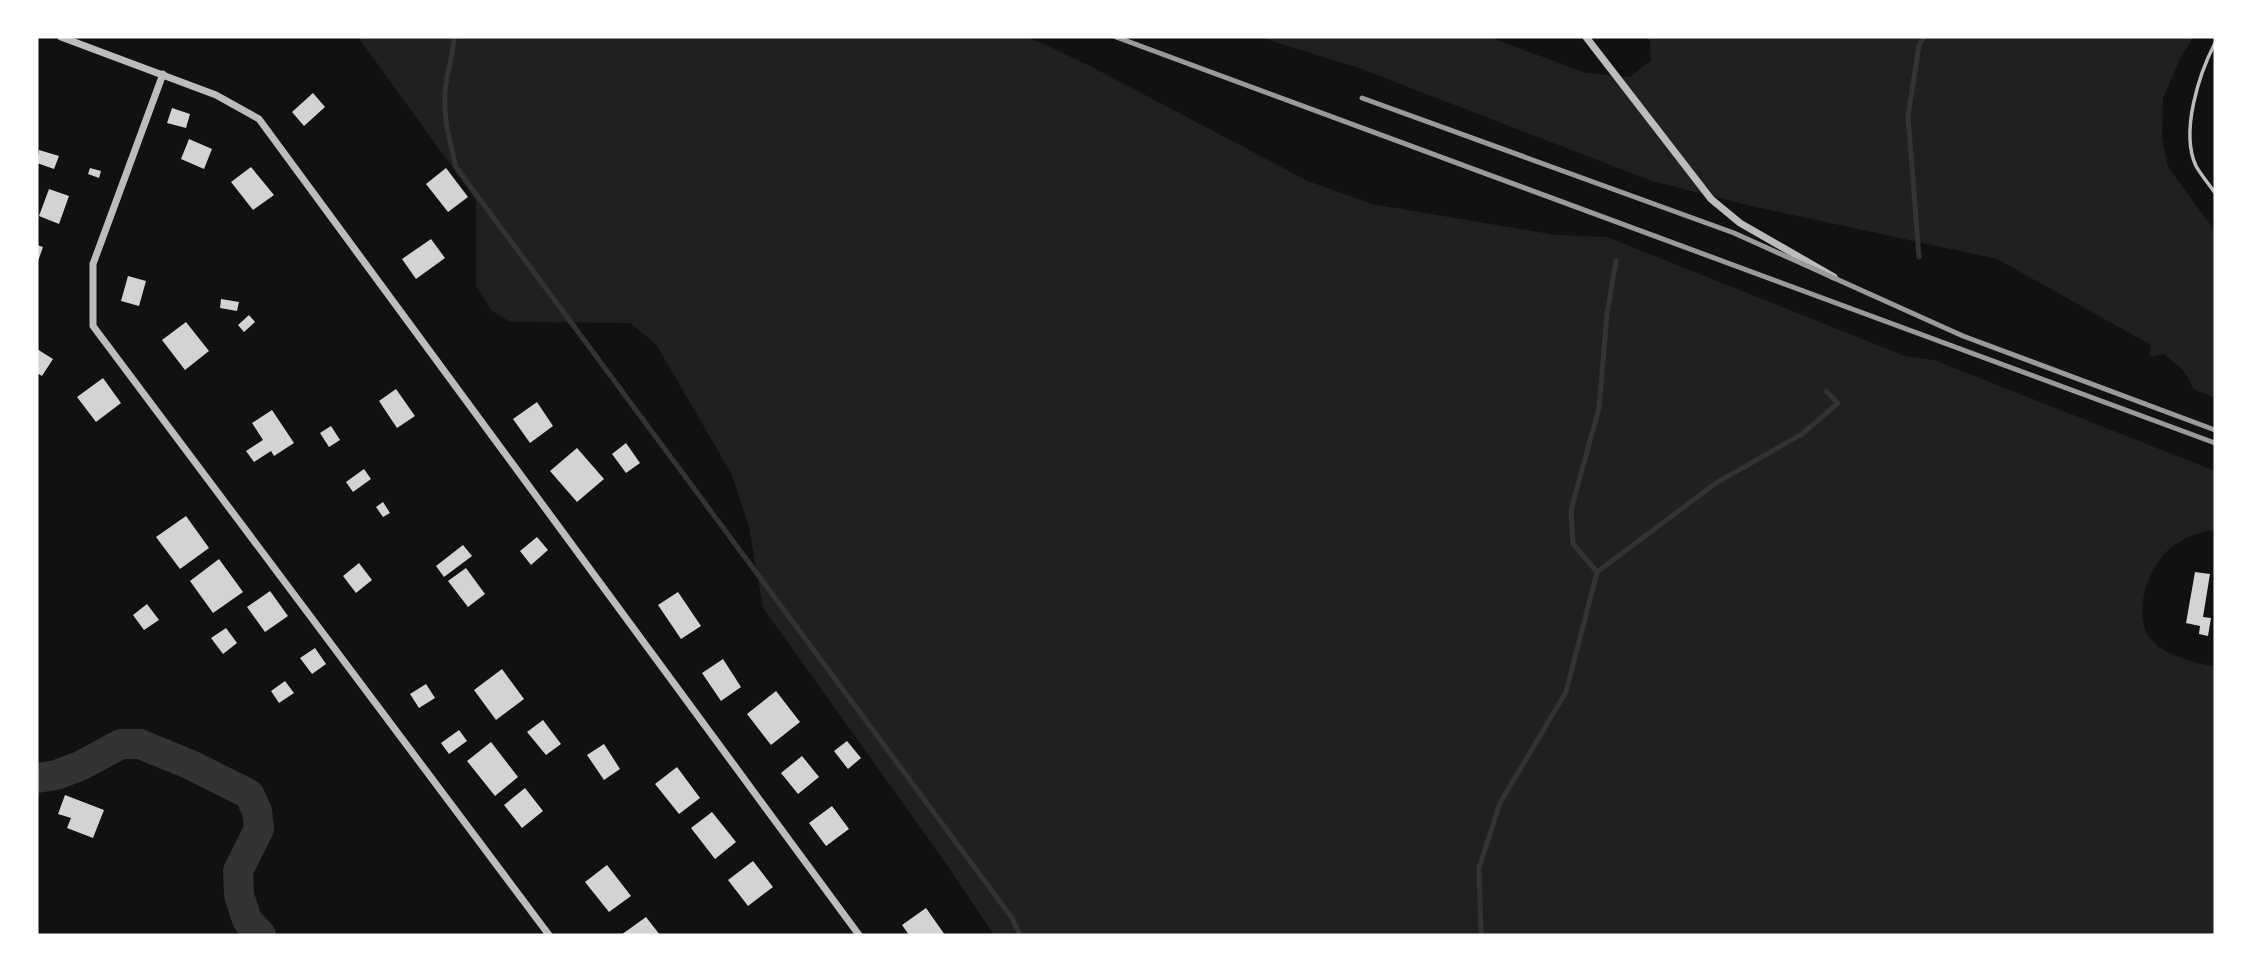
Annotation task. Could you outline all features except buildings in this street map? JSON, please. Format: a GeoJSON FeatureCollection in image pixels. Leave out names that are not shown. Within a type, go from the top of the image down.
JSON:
{"type":"FeatureCollection","features":[{"type":"Feature","properties":{"kind":"street"},"geometry":{"type":"LineString","coordinates":[[61,37],[216,94],[260,119],[859,935]]}},
{"type":"Feature","properties":{"kind":"street"},"geometry":{"type":"LineString","coordinates":[[1586,37],[1711,200],[1740,223],[1834,276]]}},
{"type":"Feature","properties":{"kind":"street"},"geometry":{"type":"LineString","coordinates":[[163,74],[93,264],[93,326],[549,935]]}},
{"type":"Feature","properties":{"kind":"lane"},"geometry":{"type":"LineString","coordinates":[[2215,43],[2194,103],[2189,136],[2196,165],[2215,193]]}},
{"type":"Feature","properties":{"kind":"shaded area"},"geometry":{"type":"Polygon","coordinates":[[[358,37],[1025,37],[1092,67],[1308,181],[1372,204],[1556,235],[1607,237],[1905,356],[1934,360],[2215,471],[2215,530],[2190,537],[2167,551],[2147,583],[2142,610],[2147,635],[2155,644],[2184,659],[2215,666],[2215,935],[994,935],[938,852],[763,608],[749,527],[732,475],[656,344],[630,323],[510,322],[491,310],[476,286],[476,200],[358,37]]]}},
{"type":"Feature","properties":{"kind":"shaded area"},"geometry":{"type":"Polygon","coordinates":[[[1259,37],[1489,37],[1586,73],[1630,77],[1651,60],[1650,41],[1646,37],[2193,37],[2163,98],[2162,138],[2168,167],[2215,231],[2215,398],[2193,389],[2185,373],[2163,354],[2149,357],[2151,345],[1997,259],[1751,206],[1652,181],[1359,68],[1259,37]]]}},
{"type":"Feature","properties":{"kind":"waterway"},"geometry":{"type":"LineString","coordinates":[[454,37],[446,84],[445,111],[456,167],[1012,918],[1020,935]]}},
{"type":"Feature","properties":{"kind":"waterway"},"geometry":{"type":"LineString","coordinates":[[1919,257],[1908,116],[1919,45],[1924,37]]}},
{"type":"Feature","properties":{"kind":"waterway"},"geometry":{"type":"LineString","coordinates":[[1597,572],[1573,544],[1571,510],[1599,408],[1607,314],[1616,261]]}},
{"type":"Feature","properties":{"kind":"waterway"},"geometry":{"type":"LineString","coordinates":[[1481,935],[1479,868],[1500,803],[1566,692],[1597,572],[1716,483],[1802,434],[1838,403],[1826,391]]}},
{"type":"Feature","properties":{"kind":"waterway"},"geometry":{"type":"LineString","coordinates":[[37,778],[56,775],[80,766],[121,744],[140,744],[191,765],[249,794],[257,811],[259,829],[238,871],[239,895],[247,920],[261,935]]}},
{"type":"Feature","properties":{"kind":"railway"},"geometry":{"type":"LineString","coordinates":[[1116,37],[2215,443]]}},
{"type":"Feature","properties":{"kind":"railway"},"geometry":{"type":"LineString","coordinates":[[1362,98],[1734,233],[1963,336],[2215,430]]}}]}
